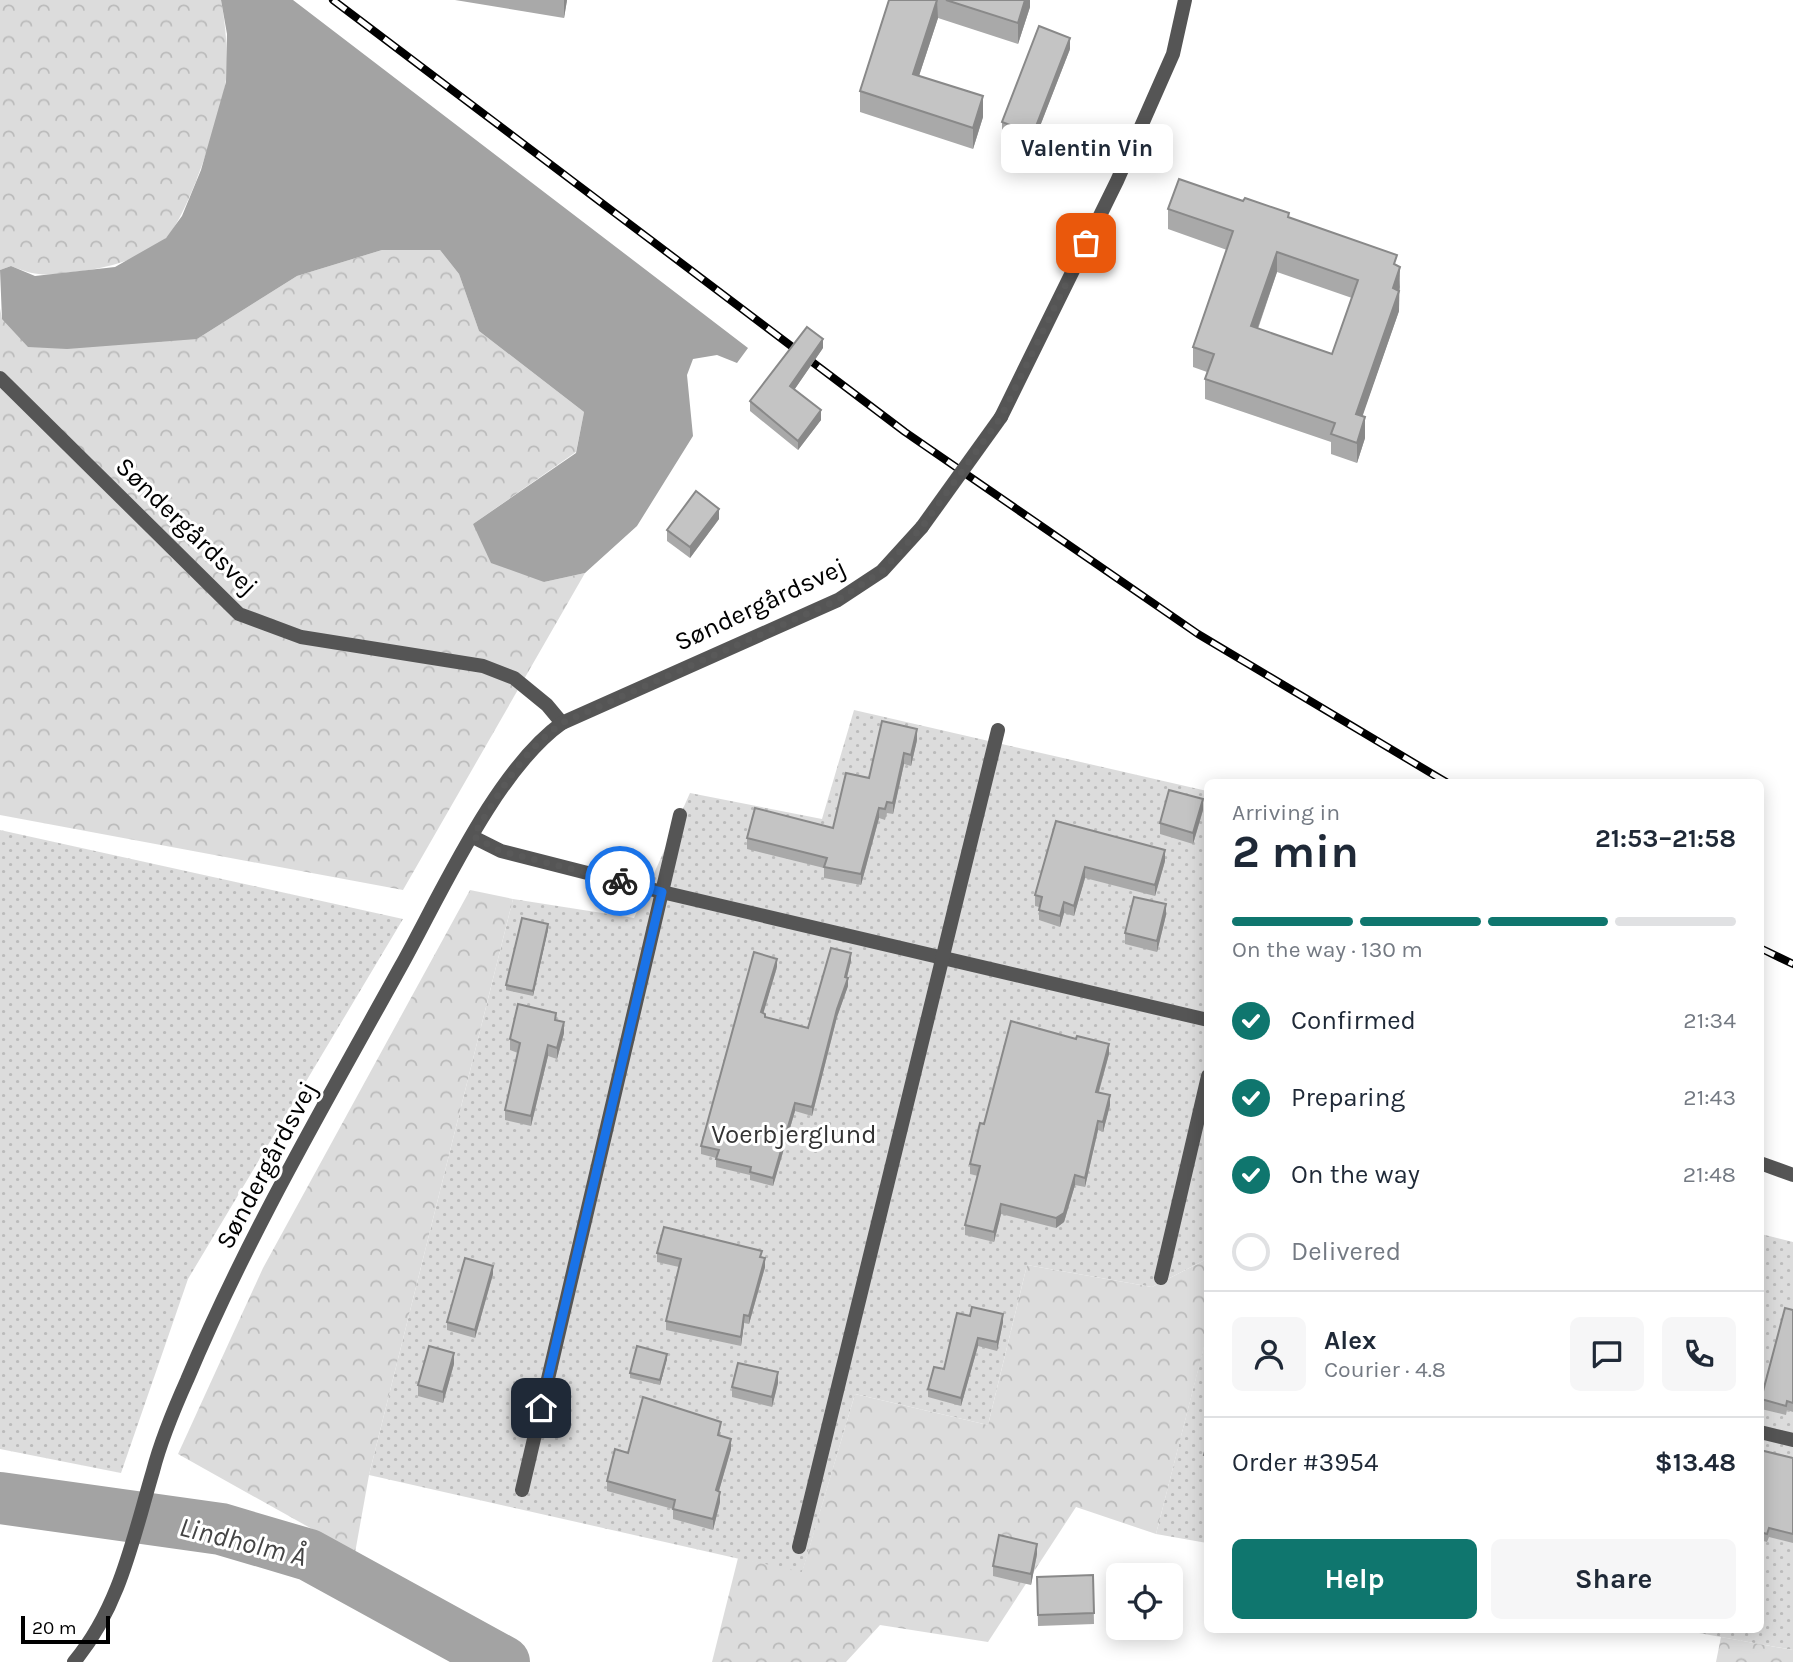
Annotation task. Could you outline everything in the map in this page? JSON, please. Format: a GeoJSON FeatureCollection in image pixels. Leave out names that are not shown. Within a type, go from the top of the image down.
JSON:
{"type":"FeatureCollection","features":[{"type":"Feature","properties":{"kind":"street","name":"Søndergårdsvej"},"geometry":{"type":"LineString","coordinates":[[74,1662],[112,1604],[130,1553],[153,1467],[187,1380],[287,1175],[473,836],[514,769],[539,739],[562,723],[838,600],[882,571],[922,527],[1001,417],[1123,169],[1173,54],[1185,0]]}},
{"type":"Feature","properties":{"kind":"street","name":"Søndergårdsvej"},"geometry":{"type":"LineString","coordinates":[[0,378],[239,614],[301,637],[484,666],[514,678],[547,705],[562,723]]}},
{"type":"Feature","properties":{"kind":"street"},"geometry":{"type":"LineString","coordinates":[[799,1547],[945,958],[998,730]]}},
{"type":"Feature","properties":{"kind":"street"},"geometry":{"type":"LineString","coordinates":[[522,1490],[680,814]]}},
{"type":"Feature","properties":{"kind":"street"},"geometry":{"type":"LineString","coordinates":[[473,836],[500,851],[662,892],[1204,1019]]}},
{"type":"Feature","properties":{"kind":"street"},"geometry":{"type":"LineString","coordinates":[[1161,1278],[1204,1093]]}},
{"type":"Feature","properties":{"kind":"street"},"geometry":{"type":"LineString","coordinates":[[1764,1164],[1793,1175]]}},
{"type":"Feature","properties":{"kind":"street"},"geometry":{"type":"LineString","coordinates":[[1764,1433],[1793,1440]]}},
{"type":"Feature","properties":{"kind":"green space"},"geometry":{"type":"Polygon","coordinates":[[[0,0],[221,0],[227,69],[218,114],[184,209],[166,238],[148,251],[116,264],[83,271],[39,274],[11,266],[0,270],[0,0]]]}},
{"type":"Feature","properties":{"kind":"green space"},"geometry":{"type":"Polygon","coordinates":[[[382,250],[440,250],[459,274],[479,331],[584,412],[576,452],[473,524],[544,582],[585,573],[403,890],[0,815],[0,308],[2,319],[197,339],[297,276],[382,250]]]}},
{"type":"Feature","properties":{"kind":"green space","name":"Voerbjerglund"},"geometry":{"type":"Polygon","coordinates":[[[854,710],[1204,790],[1204,1261],[1152,1287],[1027,1265],[988,1425],[855,1394],[802,1573],[369,1475],[513,899],[634,918],[690,793],[822,819],[854,710]]]}},
{"type":"Feature","properties":{"kind":"green space"},"geometry":{"type":"Polygon","coordinates":[[[0,830],[403,919],[188,1279],[121,1473],[0,1449],[0,830]]]}},
{"type":"Feature","properties":{"kind":"green space"},"geometry":{"type":"Polygon","coordinates":[[[470,890],[513,899],[369,1475],[355,1553],[178,1454],[263,1268],[470,890]]]}},
{"type":"Feature","properties":{"kind":"green space"},"geometry":{"type":"Polygon","coordinates":[[[1764,1235],[1793,1242],[1793,1650],[1699,1633],[1764,1633],[1764,1235]]]}},
{"type":"Feature","properties":{"kind":"green space"},"geometry":{"type":"Polygon","coordinates":[[[1204,1261],[1204,1347],[1156,1534],[1076,1507],[988,1642],[880,1625],[846,1662],[712,1662],[738,1558],[802,1572],[855,1394],[988,1425],[1027,1265],[1152,1287],[1204,1261]]]}},
{"type":"Feature","properties":{"kind":"green space"},"geometry":{"type":"Polygon","coordinates":[[[1204,1346],[1204,1542],[1156,1534],[1204,1346]]]}},
{"type":"Feature","properties":{"kind":"green space"},"geometry":{"type":"Polygon","coordinates":[[[1721,1637],[1793,1650],[1793,1662],[1716,1662],[1721,1637]]]}},
{"type":"Feature","properties":{"kind":"shaded area"},"geometry":{"type":"Polygon","coordinates":[[[221,0],[293,0],[748,348],[737,363],[717,355],[693,359],[687,375],[693,436],[637,526],[585,573],[544,582],[491,563],[473,524],[576,453],[584,412],[479,331],[459,274],[440,250],[382,250],[297,276],[197,339],[67,349],[28,347],[2,319],[0,270],[11,266],[35,276],[115,267],[166,238],[182,216],[201,170],[226,82],[227,34],[221,0]]]}},
{"type":"Feature","properties":{"kind":"building"},"geometry":{"type":"Polygon","coordinates":[[[889,0],[937,0],[913,74],[983,96],[973,128],[860,91],[889,0]]]}},
{"type":"Feature","properties":{"kind":"building"},"geometry":{"type":"Polygon","coordinates":[[[946,0],[1025,0],[1018,23],[946,0]]]}},
{"type":"Feature","properties":{"kind":"building"},"geometry":{"type":"Polygon","coordinates":[[[1039,26],[1070,38],[1033,134],[1002,122],[1039,26]]]}},
{"type":"Feature","properties":{"kind":"building"},"geometry":{"type":"Polygon","coordinates":[[[1179,179],[1243,201],[1245,198],[1289,213],[1288,217],[1397,255],[1394,264],[1400,267],[1393,288],[1399,291],[1356,414],[1365,417],[1357,443],[1331,434],[1335,423],[1205,379],[1214,354],[1193,347],[1233,231],[1168,209],[1179,179]],[[1277,252],[1251,326],[1332,354],[1358,280],[1277,252]]]}},
{"type":"Feature","properties":{"kind":"building"},"geometry":{"type":"Polygon","coordinates":[[[807,327],[823,339],[790,386],[821,410],[798,441],[750,401],[807,327]]]}},
{"type":"Feature","properties":{"kind":"building"},"geometry":{"type":"Polygon","coordinates":[[[696,491],[719,509],[690,547],[667,530],[696,491]]]}},
{"type":"Feature","properties":{"kind":"building"},"geometry":{"type":"Polygon","coordinates":[[[882,721],[917,729],[911,755],[904,753],[893,803],[887,802],[885,809],[879,808],[861,874],[824,867],[827,858],[747,838],[755,808],[833,828],[846,773],[869,778],[882,721]]]}},
{"type":"Feature","properties":{"kind":"building"},"geometry":{"type":"Polygon","coordinates":[[[1169,790],[1203,799],[1193,833],[1160,823],[1169,790]]]}},
{"type":"Feature","properties":{"kind":"building"},"geometry":{"type":"Polygon","coordinates":[[[1056,821],[1165,850],[1155,885],[1085,867],[1074,906],[1064,902],[1060,916],[1039,910],[1042,897],[1035,895],[1056,821]]]}},
{"type":"Feature","properties":{"kind":"building"},"geometry":{"type":"Polygon","coordinates":[[[1134,897],[1166,904],[1157,941],[1125,933],[1134,897]]]}},
{"type":"Feature","properties":{"kind":"building"},"geometry":{"type":"Polygon","coordinates":[[[522,918],[548,924],[533,991],[506,985],[522,918]]]}},
{"type":"Feature","properties":{"kind":"building"},"geometry":{"type":"Polygon","coordinates":[[[831,948],[851,953],[845,977],[848,978],[837,1009],[812,1107],[795,1103],[773,1178],[750,1172],[751,1167],[716,1159],[719,1150],[701,1146],[754,952],[777,959],[761,1012],[765,1017],[808,1028],[831,948]]]}},
{"type":"Feature","properties":{"kind":"building"},"geometry":{"type":"Polygon","coordinates":[[[518,1004],[556,1013],[555,1020],[564,1022],[557,1048],[548,1045],[531,1116],[505,1110],[520,1043],[510,1039],[518,1004]]]}},
{"type":"Feature","properties":{"kind":"building"},"geometry":{"type":"Polygon","coordinates":[[[1011,1021],[1076,1039],[1077,1036],[1109,1044],[1096,1092],[1110,1095],[1103,1122],[1098,1121],[1085,1178],[1075,1175],[1064,1213],[1056,1218],[1001,1204],[994,1232],[965,1225],[980,1166],[970,1164],[980,1123],[984,1124],[1011,1021]]]}},
{"type":"Feature","properties":{"kind":"building"},"geometry":{"type":"Polygon","coordinates":[[[664,1227],[762,1251],[760,1257],[765,1258],[749,1316],[744,1315],[741,1337],[666,1321],[681,1259],[657,1253],[664,1227]]]}},
{"type":"Feature","properties":{"kind":"building"},"geometry":{"type":"Polygon","coordinates":[[[465,1258],[493,1266],[475,1330],[447,1322],[465,1258]]]}},
{"type":"Feature","properties":{"kind":"building"},"geometry":{"type":"Polygon","coordinates":[[[972,1307],[1003,1314],[997,1342],[978,1338],[961,1398],[928,1389],[934,1367],[944,1369],[957,1313],[970,1316],[972,1307]]]}},
{"type":"Feature","properties":{"kind":"building"},"geometry":{"type":"Polygon","coordinates":[[[1785,1308],[1793,1310],[1793,1403],[1787,1401],[1786,1406],[1764,1400],[1764,1388],[1785,1308]]]}},
{"type":"Feature","properties":{"kind":"building"},"geometry":{"type":"Polygon","coordinates":[[[429,1346],[454,1353],[443,1392],[418,1385],[429,1346]]]}},
{"type":"Feature","properties":{"kind":"building"},"geometry":{"type":"Polygon","coordinates":[[[637,1346],[667,1354],[660,1380],[630,1373],[637,1346]]]}},
{"type":"Feature","properties":{"kind":"building"},"geometry":{"type":"Polygon","coordinates":[[[738,1363],[778,1372],[772,1397],[732,1387],[738,1363]]]}},
{"type":"Feature","properties":{"kind":"building"},"geometry":{"type":"Polygon","coordinates":[[[643,1397],[721,1422],[718,1435],[731,1439],[716,1490],[720,1492],[713,1519],[673,1509],[675,1500],[607,1481],[615,1449],[628,1453],[643,1397]]]}},
{"type":"Feature","properties":{"kind":"building"},"geometry":{"type":"Polygon","coordinates":[[[1764,1451],[1793,1458],[1793,1534],[1769,1528],[1767,1534],[1764,1533],[1764,1451]]]}},
{"type":"Feature","properties":{"kind":"building"},"geometry":{"type":"Polygon","coordinates":[[[999,1535],[1037,1544],[1031,1574],[993,1566],[999,1535]]]}},
{"type":"Feature","properties":{"kind":"building"},"geometry":{"type":"Polygon","coordinates":[[[1093,1575],[1094,1613],[1038,1615],[1037,1577],[1093,1575]]]}},
{"type":"Feature","properties":{"kind":"waterway","name":"Lindholm Å"},"geometry":{"type":"LineString","coordinates":[[0,1498],[221,1529],[309,1555],[504,1662]]}},
{"type":"Feature","properties":{"kind":"railway"},"geometry":{"type":"LineString","coordinates":[[333,0],[905,432],[1198,634],[1441,779]]}},
{"type":"Feature","properties":{"kind":"railway"},"geometry":{"type":"LineString","coordinates":[[1764,950],[1793,964]]}},
{"type":"Feature","properties":{"kind":"way so far"},"geometry":{"type":"LineString","coordinates":[[620,881],[500,851],[473,836],[514,769],[539,739],[562,723],[838,600],[882,571],[922,527],[1001,417],[1086,243]]}},
{"type":"Feature","properties":{"kind":"place","name":"Valentin Vin"},"geometry":{"type":"Point","coordinates":[1086,243]}},
{"type":"Feature","properties":{"kind":"route"},"geometry":{"type":"LineString","coordinates":[[541,1408],[662,892],[620,881]]}}]}
